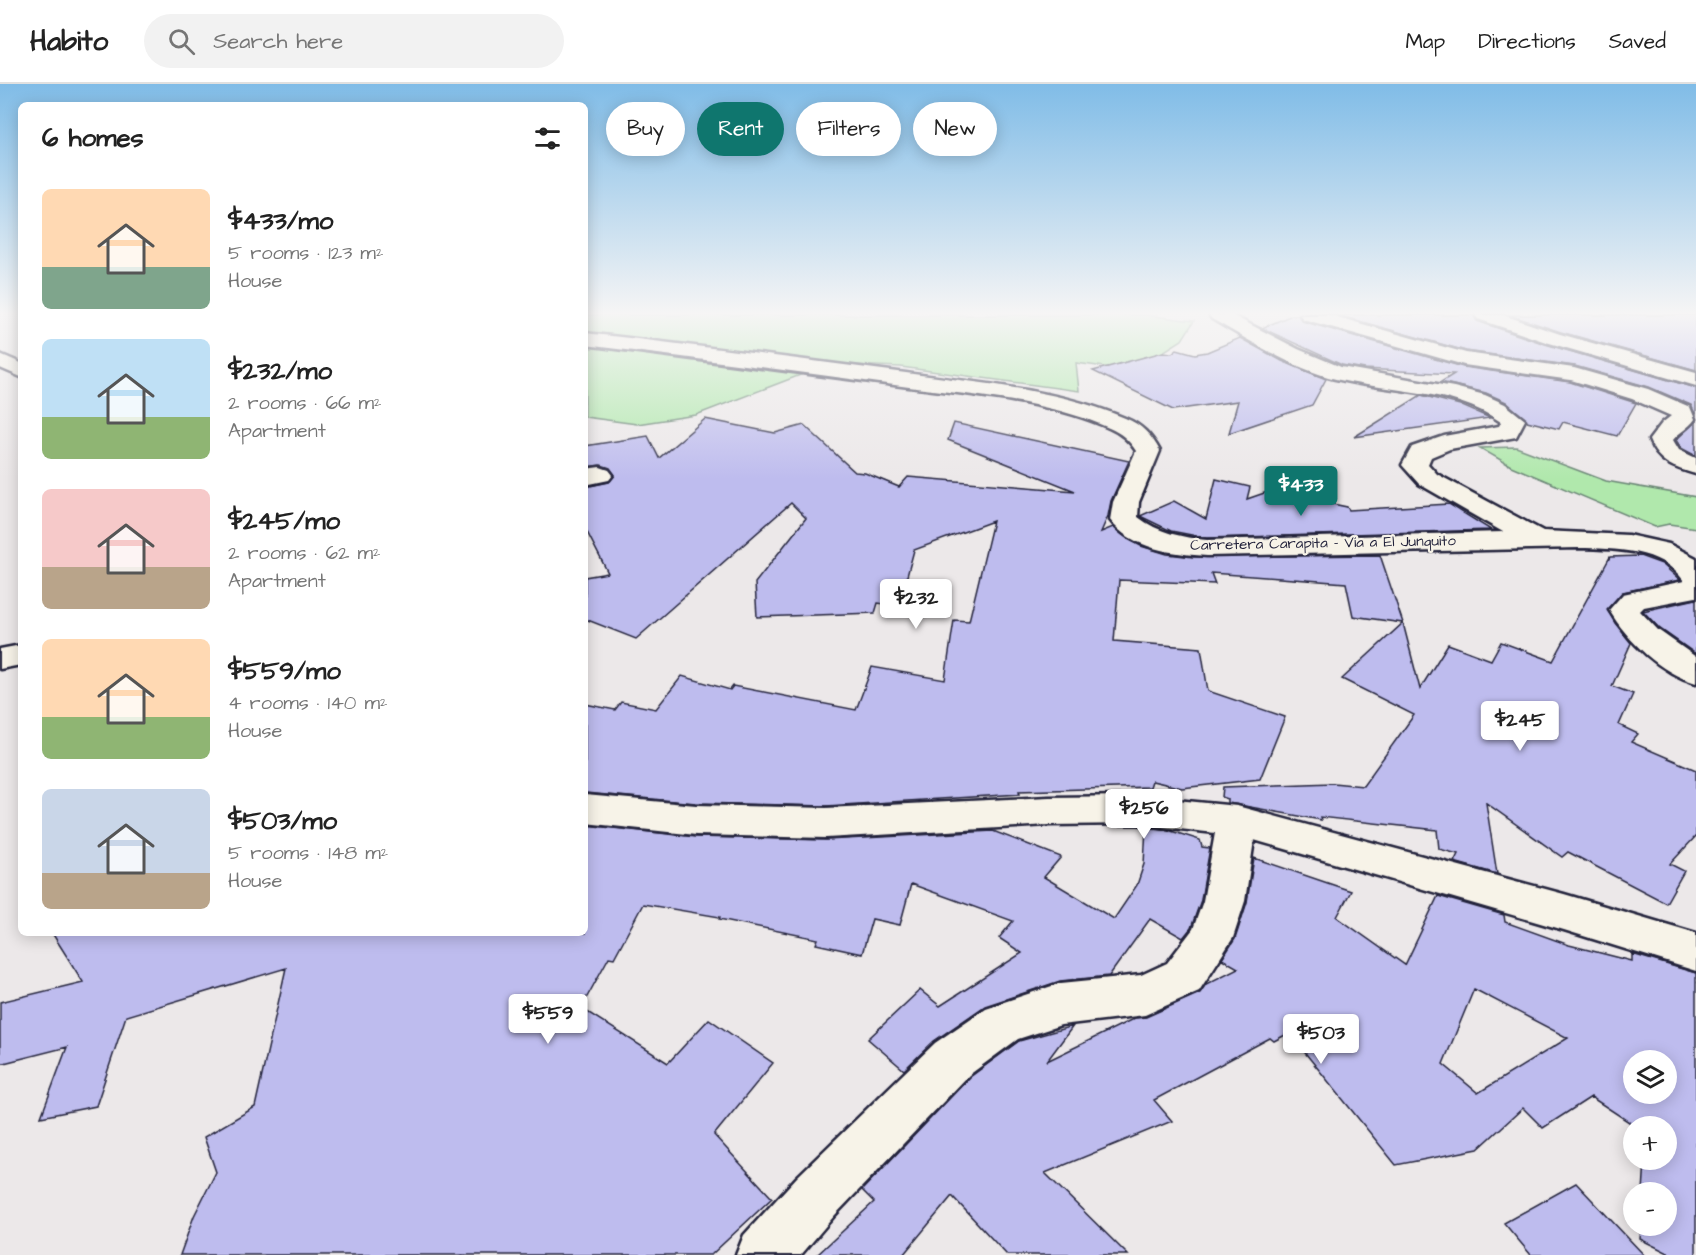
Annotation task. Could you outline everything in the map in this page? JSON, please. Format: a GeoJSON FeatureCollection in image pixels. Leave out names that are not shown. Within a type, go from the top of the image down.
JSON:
{"type":"FeatureCollection","features":[{"type":"Feature","properties":{"kind":"street","name":"Carretera Carapita - Vía a El Junquito"},"geometry":{"type":"LineString","coordinates":[[832,370],[973,389],[1077,409],[1117,423],[1139,436],[1148,451],[1126,502],[1124,520],[1139,533],[1165,544],[1207,548],[1263,548],[1461,540],[1603,542],[1645,546],[1676,555],[1693,570],[1696,578]]}},
{"type":"Feature","properties":{"kind":"street","name":"Carretera Carapita - Vía a El Junquito"},"geometry":{"type":"LineString","coordinates":[[1329,370],[1473,399],[1503,411],[1513,420],[1508,432],[1444,443],[1421,452],[1415,465],[1428,479],[1538,540]]}},
{"type":"Feature","properties":{"kind":"street"},"geometry":{"type":"LineString","coordinates":[[1544,370],[1574,374],[1666,404],[1682,412],[1683,419],[1670,428],[1661,440],[1665,453],[1679,462],[1696,466]]}},
{"type":"Feature","properties":{"kind":"street"},"geometry":{"type":"LineString","coordinates":[[1663,370],[1696,379]]}},
{"type":"Feature","properties":{"kind":"street"},"geometry":{"type":"LineString","coordinates":[[1696,588],[1634,600],[1624,610],[1632,625],[1696,672]]}},
{"type":"Feature","properties":{"kind":"street"},"geometry":{"type":"LineString","coordinates":[[0,659],[18,656]]}},
{"type":"Feature","properties":{"kind":"street"},"geometry":{"type":"LineString","coordinates":[[588,809],[696,820],[826,823],[1050,811],[1136,810],[1238,821],[1553,909],[1696,952]]}},
{"type":"Feature","properties":{"kind":"street"},"geometry":{"type":"LineString","coordinates":[[764,1255],[816,1196],[952,1059],[1003,1023],[1062,1004],[1145,995],[1183,977],[1211,938],[1224,901],[1238,821]]}},
{"type":"Feature","properties":{"kind":"green space"},"geometry":{"type":"Polygon","coordinates":[[[588,370],[814,370],[696,415],[637,424],[588,417],[588,370]]]}},
{"type":"Feature","properties":{"kind":"green space"},"geometry":{"type":"Polygon","coordinates":[[[921,370],[1077,370],[1079,391],[921,370]]]}},
{"type":"Feature","properties":{"kind":"green space"},"geometry":{"type":"Polygon","coordinates":[[[1516,447],[1606,481],[1696,497],[1696,528],[1669,524],[1655,527],[1511,466],[1480,448],[1516,447]]]}},
{"type":"Feature","properties":{"kind":"building"},"geometry":{"type":"Polygon","coordinates":[[[1303,370],[1326,379],[1312,405],[1229,433],[1238,401],[1173,410],[1093,371],[1303,370]]]}},
{"type":"Feature","properties":{"kind":"building"},"geometry":{"type":"Polygon","coordinates":[[[1377,370],[1482,370],[1570,382],[1636,403],[1617,436],[1563,422],[1559,429],[1527,421],[1506,402],[1486,393],[1441,382],[1454,374],[1377,370]]]}},
{"type":"Feature","properties":{"kind":"building"},"geometry":{"type":"Polygon","coordinates":[[[1588,370],[1633,370],[1696,388],[1696,416],[1691,405],[1649,387],[1588,370]]]}},
{"type":"Feature","properties":{"kind":"building"},"geometry":{"type":"Polygon","coordinates":[[[1421,395],[1460,405],[1490,418],[1354,437],[1421,395]]]}},
{"type":"Feature","properties":{"kind":"building"},"geometry":{"type":"Polygon","coordinates":[[[705,419],[775,433],[804,425],[855,472],[865,473],[899,487],[908,477],[1075,491],[948,440],[954,423],[1129,461],[1111,501],[1101,532],[1113,527],[1141,546],[1167,554],[1194,557],[1380,555],[1403,623],[1353,616],[1346,583],[1211,573],[1215,584],[1119,580],[1114,641],[1201,648],[1208,691],[1285,717],[1260,779],[1182,788],[1152,781],[1150,787],[1019,791],[1020,794],[826,806],[696,803],[588,793],[588,705],[615,710],[621,702],[656,709],[682,676],[730,690],[733,686],[856,710],[872,667],[945,680],[954,620],[969,621],[993,521],[914,550],[899,606],[878,603],[875,613],[757,617],[755,583],[806,518],[791,503],[636,639],[588,620],[588,576],[608,573],[588,534],[588,486],[609,482],[615,475],[610,468],[601,465],[588,467],[588,446],[648,436],[659,458],[705,419]]]}},
{"type":"Feature","properties":{"kind":"building"},"geometry":{"type":"Polygon","coordinates":[[[1696,421],[1696,456],[1681,448],[1676,440],[1696,421]]]}},
{"type":"Feature","properties":{"kind":"building"},"geometry":{"type":"Polygon","coordinates":[[[1216,479],[1250,487],[1247,499],[1270,491],[1347,507],[1349,510],[1449,504],[1491,530],[1207,538],[1171,531],[1140,516],[1174,501],[1206,519],[1216,479]]]}},
{"type":"Feature","properties":{"kind":"building"},"geometry":{"type":"Polygon","coordinates":[[[1640,556],[1662,564],[1680,580],[1623,592],[1607,609],[1631,643],[1612,686],[1633,694],[1619,725],[1638,734],[1631,742],[1696,770],[1696,836],[1670,864],[1684,871],[1666,903],[1568,852],[1562,857],[1486,803],[1497,874],[1454,862],[1458,854],[1439,849],[1437,830],[1320,817],[1321,820],[1228,803],[1228,799],[1222,797],[1223,787],[1333,783],[1363,786],[1414,715],[1342,679],[1403,623],[1420,689],[1448,644],[1491,660],[1501,642],[1553,661],[1610,557],[1640,556]]]}},
{"type":"Feature","properties":{"kind":"building"},"geometry":{"type":"Polygon","coordinates":[[[1696,599],[1696,654],[1659,628],[1643,611],[1696,599]]]}},
{"type":"Feature","properties":{"kind":"building"},"geometry":{"type":"Polygon","coordinates":[[[588,825],[696,837],[826,840],[993,831],[1061,857],[1044,877],[1114,919],[1137,885],[1144,864],[1146,827],[1168,830],[1200,840],[1202,847],[1210,848],[1201,900],[1191,928],[1183,938],[1150,919],[1109,976],[1060,981],[985,1006],[934,1041],[904,1070],[868,1039],[920,990],[940,1006],[1022,953],[999,938],[1013,921],[911,884],[900,925],[872,919],[862,954],[816,944],[818,939],[719,919],[720,917],[643,904],[614,958],[609,957],[581,1008],[668,1063],[709,1019],[773,1063],[714,1135],[772,1198],[711,1255],[180,1255],[194,1216],[216,1172],[204,1137],[255,1107],[286,968],[126,1016],[96,1106],[41,1117],[67,1047],[0,1064],[0,1002],[83,982],[54,936],[588,936],[588,825]]]}},
{"type":"Feature","properties":{"kind":"building"},"geometry":{"type":"Polygon","coordinates":[[[1254,858],[1351,891],[1337,917],[1405,965],[1438,896],[1504,915],[1505,922],[1569,945],[1632,961],[1632,954],[1696,973],[1696,1255],[1672,1255],[1640,1239],[1640,1236],[1677,1236],[1677,1182],[1644,1182],[1644,1170],[1677,1170],[1677,1116],[1623,1116],[1623,1118],[1591,1097],[1543,1128],[1523,1108],[1478,1149],[1396,1165],[1289,1033],[1274,1041],[1270,1038],[1154,1100],[1172,1121],[1045,1173],[1128,1255],[1007,1255],[952,1196],[903,1255],[817,1255],[874,1202],[862,1190],[970,1077],[1019,1041],[1073,1026],[1047,1061],[1135,1018],[1146,1017],[1200,993],[1206,984],[1238,968],[1222,959],[1235,939],[1247,902],[1254,858]],[[1474,989],[1443,1064],[1478,1093],[1568,1038],[1474,989]]]}},
{"type":"Feature","properties":{"kind":"building"},"geometry":{"type":"Polygon","coordinates":[[[1576,1183],[1623,1233],[1623,1236],[1626,1236],[1644,1255],[1531,1255],[1504,1223],[1576,1183]]]}}]}
